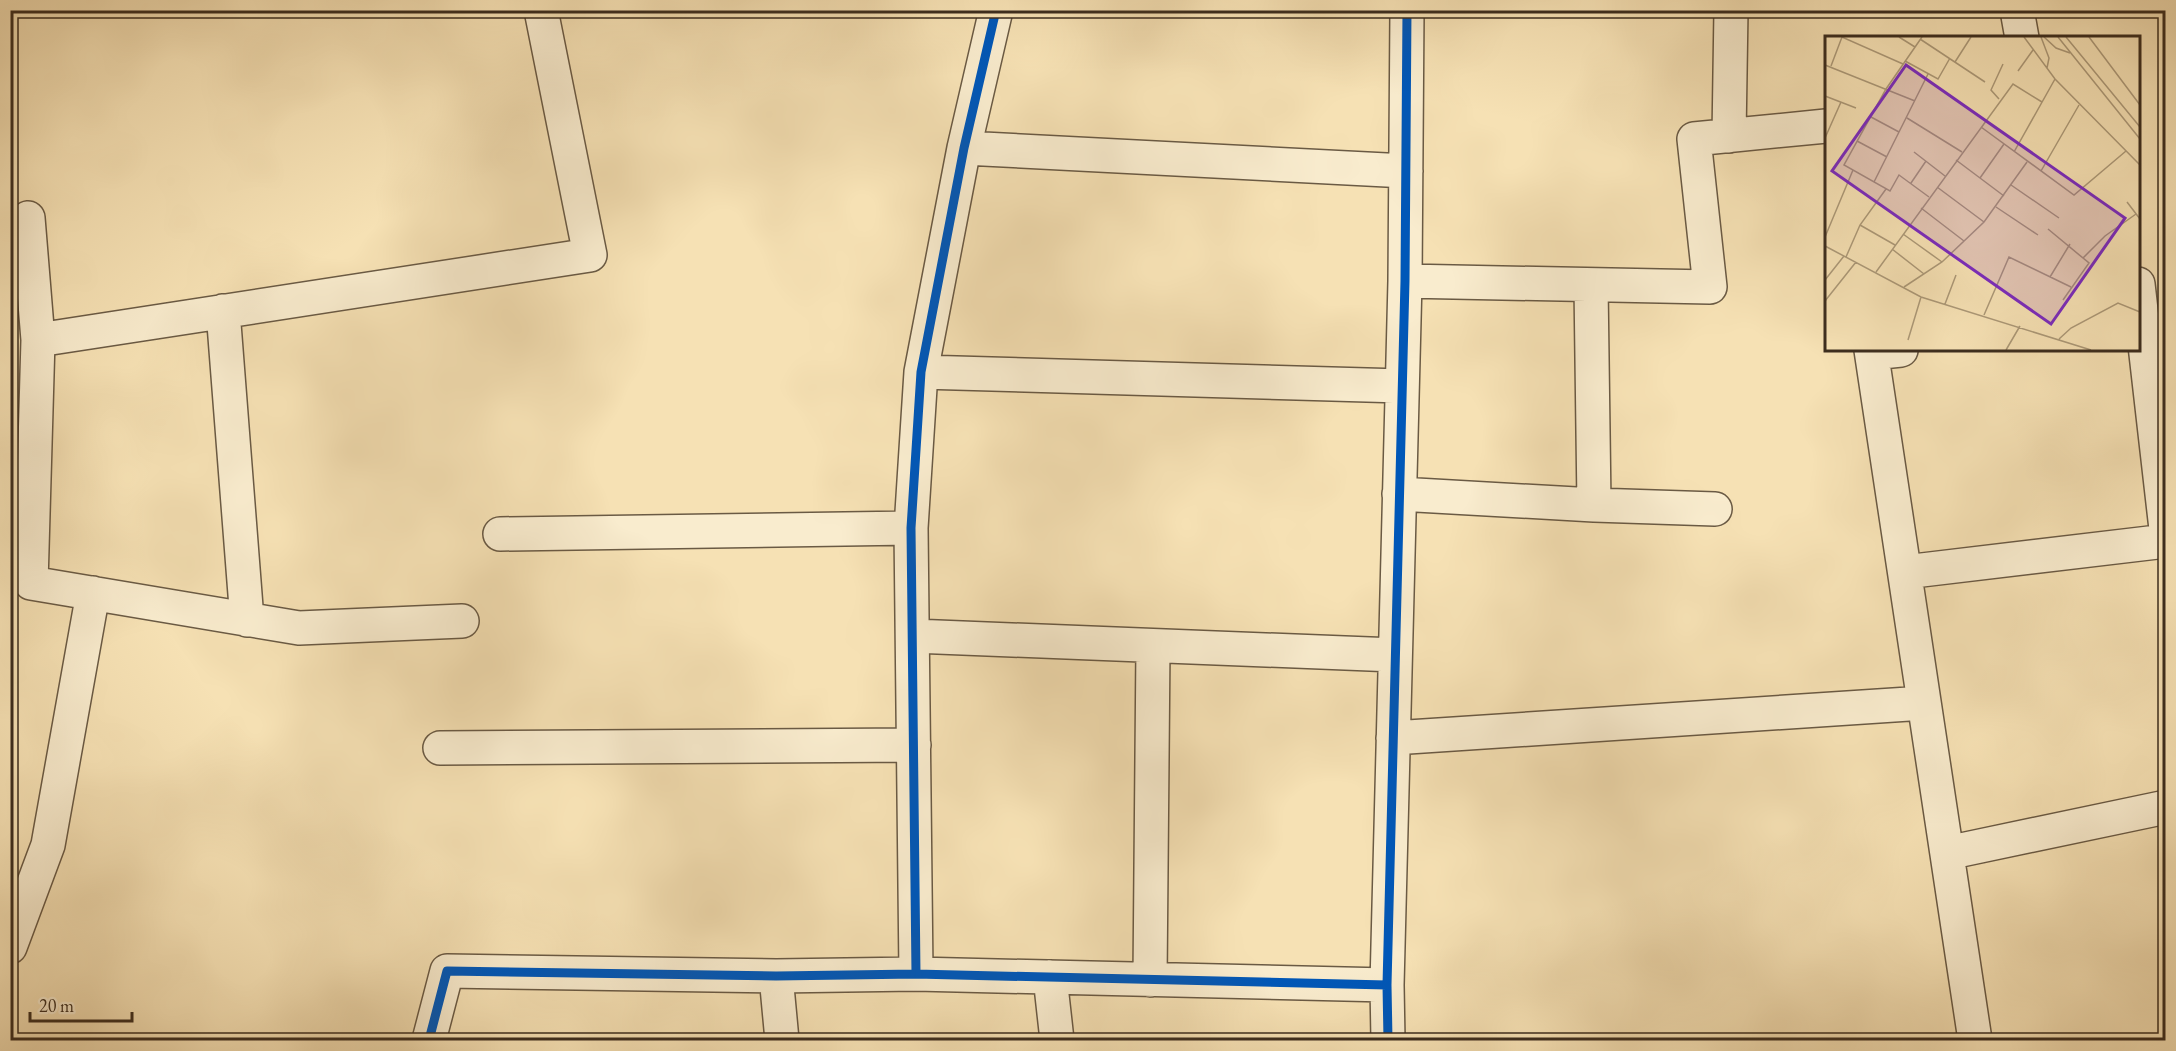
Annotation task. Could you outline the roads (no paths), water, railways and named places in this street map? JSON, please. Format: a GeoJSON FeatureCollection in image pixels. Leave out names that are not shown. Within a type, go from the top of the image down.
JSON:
{"type":"FeatureCollection","features":[{"type":"Feature","properties":{"kind":"street"},"geometry":{"type":"LineString","coordinates":[[38,340],[590,255],[541,10]]}},
{"type":"Feature","properties":{"kind":"street"},"geometry":{"type":"LineString","coordinates":[[916,974],[911,528],[921,372],[964,148],[996,10]]}},
{"type":"Feature","properties":{"kind":"street"},"geometry":{"type":"LineString","coordinates":[[1388,1041],[1387,985],[1405,281],[1407,10]]}},
{"type":"Feature","properties":{"kind":"street"},"geometry":{"type":"LineString","coordinates":[[1729,136],[1731,10]]}},
{"type":"Feature","properties":{"kind":"street"},"geometry":{"type":"LineString","coordinates":[[2017,10],[2022,36]]}},
{"type":"Feature","properties":{"kind":"street"},"geometry":{"type":"LineString","coordinates":[[1405,281],[1710,287],[1694,139],[1825,126]]}},
{"type":"Feature","properties":{"kind":"street"},"geometry":{"type":"LineString","coordinates":[[964,148],[1406,171]]}},
{"type":"Feature","properties":{"kind":"street"},"geometry":{"type":"LineString","coordinates":[[28,218],[38,340],[31,583],[299,628],[462,621]]}},
{"type":"Feature","properties":{"kind":"street"},"geometry":{"type":"LineString","coordinates":[[1591,285],[1594,505]]}},
{"type":"Feature","properties":{"kind":"street"},"geometry":{"type":"LineString","coordinates":[[223,311],[247,620]]}},
{"type":"Feature","properties":{"kind":"street"},"geometry":{"type":"LineString","coordinates":[[2140,317],[2166,529]]}},
{"type":"Feature","properties":{"kind":"street"},"geometry":{"type":"LineString","coordinates":[[1881,351],[1905,572],[1975,1041]]}},
{"type":"Feature","properties":{"kind":"street"},"geometry":{"type":"LineString","coordinates":[[921,372],[1402,386]]}},
{"type":"Feature","properties":{"kind":"street"},"geometry":{"type":"LineString","coordinates":[[1399,494],[1594,505],[1715,508]]}},
{"type":"Feature","properties":{"kind":"street"},"geometry":{"type":"LineString","coordinates":[[500,534],[911,528]]}},
{"type":"Feature","properties":{"kind":"street"},"geometry":{"type":"LineString","coordinates":[[1905,572],[2166,542]]}},
{"type":"Feature","properties":{"kind":"street"},"geometry":{"type":"LineString","coordinates":[[10,947],[48,845],[93,593]]}},
{"type":"Feature","properties":{"kind":"street"},"geometry":{"type":"LineString","coordinates":[[913,636],[1395,655]]}},
{"type":"Feature","properties":{"kind":"street"},"geometry":{"type":"LineString","coordinates":[[1150,980],[1153,646]]}},
{"type":"Feature","properties":{"kind":"street"},"geometry":{"type":"LineString","coordinates":[[1394,738],[1924,703]]}},
{"type":"Feature","properties":{"kind":"street"},"geometry":{"type":"LineString","coordinates":[[440,748],[914,745]]}},
{"type":"Feature","properties":{"kind":"street"},"geometry":{"type":"LineString","coordinates":[[1947,853],[2166,807]]}},
{"type":"Feature","properties":{"kind":"street"},"geometry":{"type":"LineString","coordinates":[[429,1041],[447,971],[776,976],[916,974],[1387,985]]}},
{"type":"Feature","properties":{"kind":"street"},"geometry":{"type":"LineString","coordinates":[[776,976],[782,1041]]}},
{"type":"Feature","properties":{"kind":"street"},"geometry":{"type":"LineString","coordinates":[[1050,977],[1057,1041]]}}]}
